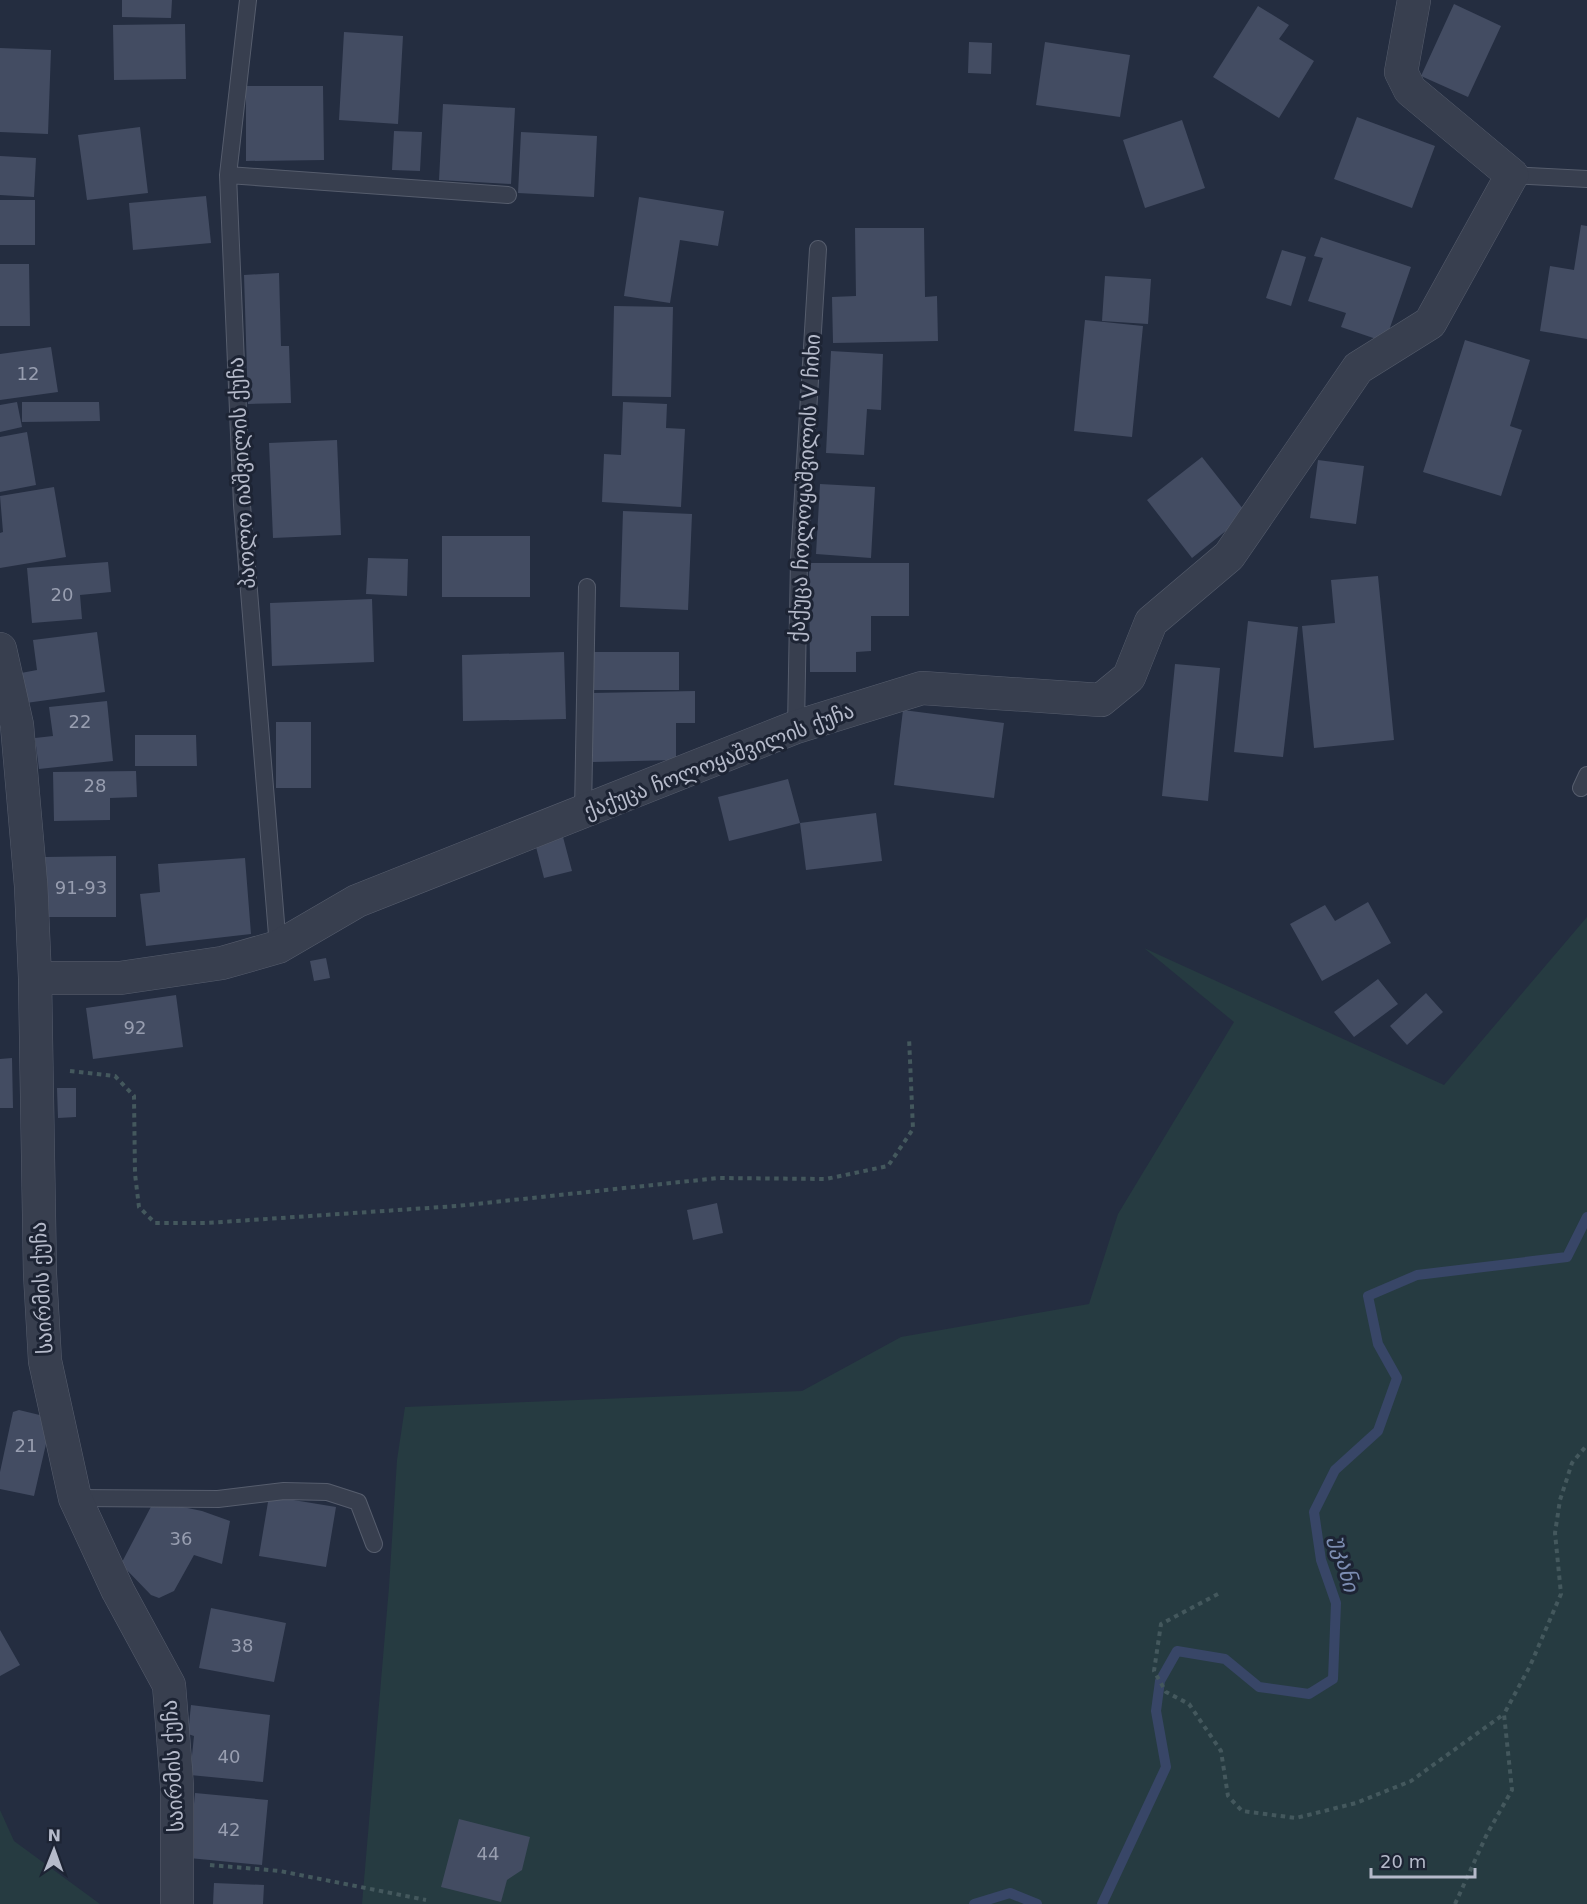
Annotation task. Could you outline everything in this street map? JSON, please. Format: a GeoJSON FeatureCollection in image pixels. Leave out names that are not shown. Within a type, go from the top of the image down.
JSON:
{"type":"FeatureCollection","features":[{"type":"Feature","properties":{"kind":"street"},"geometry":{"type":"LineString","coordinates":[[1414,0],[1401,72],[1410,90],[1512,175]]}},
{"type":"Feature","properties":{"kind":"street","name":"ქაქუცა ჩოლოყაშვილის ქუჩა"},"geometry":{"type":"LineString","coordinates":[[35,978],[120,978],[222,963],[278,947],[357,901],[796,727],[922,688],[1101,700],[1129,677],[1151,622],[1229,556],[1358,368],[1430,324],[1512,175]]}},
{"type":"Feature","properties":{"kind":"street","name":"საირმის ქუჩა"},"geometry":{"type":"LineString","coordinates":[[0,649],[17,725],[31,886],[35,978],[40,1274],[45,1361],[75,1498],[118,1591],[169,1685],[177,1786],[177,1904]]}},
{"type":"Feature","properties":{"kind":"lane","name":"პაოლო იაშვილის ქუჩა"},"geometry":{"type":"LineString","coordinates":[[248,0],[228,175],[242,505],[278,947]]}},
{"type":"Feature","properties":{"kind":"lane"},"geometry":{"type":"LineString","coordinates":[[228,175],[508,195]]}},
{"type":"Feature","properties":{"kind":"lane"},"geometry":{"type":"LineString","coordinates":[[1512,175],[1587,179]]}},
{"type":"Feature","properties":{"kind":"lane","name":"ქაქუცა ჩოლოყაშვილის V ჩიხი"},"geometry":{"type":"LineString","coordinates":[[796,727],[799,560],[818,249]]}},
{"type":"Feature","properties":{"kind":"lane"},"geometry":{"type":"LineString","coordinates":[[583,812],[586,587]]}},
{"type":"Feature","properties":{"kind":"lane"},"geometry":{"type":"LineString","coordinates":[[75,1498],[218,1498],[284,1491],[327,1492],[358,1502],[374,1544]]}},
{"type":"Feature","properties":{"kind":"path"},"geometry":{"type":"LineString","coordinates":[[37,1068],[115,1076],[134,1096],[135,1174],[139,1207],[155,1223],[207,1223],[457,1206],[718,1178],[826,1179],[888,1166],[913,1129],[909,1037]]}},
{"type":"Feature","properties":{"kind":"path"},"geometry":{"type":"LineString","coordinates":[[1218,1594],[1161,1624],[1154,1671],[1166,1692],[1189,1704],[1221,1751],[1228,1796],[1242,1811],[1296,1818],[1356,1803],[1411,1780],[1504,1714],[1530,1666],[1561,1594],[1555,1533],[1558,1511],[1572,1463],[1587,1445]]}},
{"type":"Feature","properties":{"kind":"path"},"geometry":{"type":"LineString","coordinates":[[1455,1904],[1487,1834],[1512,1790],[1504,1714]]}},
{"type":"Feature","properties":{"kind":"path"},"geometry":{"type":"LineString","coordinates":[[177,1863],[280,1871],[426,1900]]}},
{"type":"Feature","properties":{"kind":"green space"},"geometry":{"type":"Polygon","coordinates":[[[1587,917],[1587,1904],[362,1904],[389,1587],[397,1460],[405,1407],[802,1391],[901,1337],[1089,1304],[1118,1214],[1234,1022],[1144,948],[1444,1085],[1587,917]]]}},
{"type":"Feature","properties":{"kind":"green space"},"geometry":{"type":"Polygon","coordinates":[[[0,1810],[14,1841],[100,1904],[0,1904],[0,1810]]]}},
{"type":"Feature","properties":{"kind":"building"},"geometry":{"type":"Polygon","coordinates":[[[122,0],[172,0],[171,18],[122,17],[122,0]]]}},
{"type":"Feature","properties":{"kind":"building"},"geometry":{"type":"Polygon","coordinates":[[[1454,4],[1501,26],[1468,97],[1421,76],[1454,4]]]}},
{"type":"Feature","properties":{"kind":"building"},"geometry":{"type":"Polygon","coordinates":[[[1258,6],[1289,25],[1279,39],[1314,61],[1279,118],[1213,77],[1258,6]]]}},
{"type":"Feature","properties":{"kind":"building"},"geometry":{"type":"Polygon","coordinates":[[[185,24],[186,79],[114,80],[113,25],[185,24]]]}},
{"type":"Feature","properties":{"kind":"building"},"geometry":{"type":"Polygon","coordinates":[[[344,32],[403,36],[398,124],[339,120],[344,32]]]}},
{"type":"Feature","properties":{"kind":"building"},"geometry":{"type":"Polygon","coordinates":[[[969,42],[992,43],[991,74],[968,73],[969,42]]]}},
{"type":"Feature","properties":{"kind":"building"},"geometry":{"type":"Polygon","coordinates":[[[1045,42],[1130,55],[1120,117],[1036,105],[1045,42]]]}},
{"type":"Feature","properties":{"kind":"building"},"geometry":{"type":"Polygon","coordinates":[[[0,48],[51,50],[48,134],[0,132],[0,48]]]}},
{"type":"Feature","properties":{"kind":"building"},"geometry":{"type":"Polygon","coordinates":[[[246,86],[323,86],[324,160],[246,161],[246,86]]]}},
{"type":"Feature","properties":{"kind":"building"},"geometry":{"type":"Polygon","coordinates":[[[443,104],[515,108],[511,184],[439,180],[443,104]]]}},
{"type":"Feature","properties":{"kind":"building"},"geometry":{"type":"Polygon","coordinates":[[[1357,117],[1435,146],[1412,208],[1334,179],[1357,117]]]}},
{"type":"Feature","properties":{"kind":"building"},"geometry":{"type":"Polygon","coordinates":[[[1182,120],[1205,188],[1145,208],[1123,140],[1182,120]]]}},
{"type":"Feature","properties":{"kind":"building"},"geometry":{"type":"Polygon","coordinates":[[[140,127],[148,193],[87,200],[78,135],[140,127]]]}},
{"type":"Feature","properties":{"kind":"building"},"geometry":{"type":"Polygon","coordinates":[[[394,131],[422,132],[420,171],[392,170],[394,131]]]}},
{"type":"Feature","properties":{"kind":"building"},"geometry":{"type":"Polygon","coordinates":[[[521,132],[597,136],[594,197],[518,193],[521,132]]]}},
{"type":"Feature","properties":{"kind":"building"},"geometry":{"type":"Polygon","coordinates":[[[0,156],[36,158],[34,197],[0,195],[0,156]]]}},
{"type":"Feature","properties":{"kind":"building"},"geometry":{"type":"Polygon","coordinates":[[[206,196],[211,243],[133,250],[129,203],[206,196]]]}},
{"type":"Feature","properties":{"kind":"building"},"geometry":{"type":"Polygon","coordinates":[[[639,197],[724,211],[718,246],[680,240],[670,303],[624,296],[639,197]]]}},
{"type":"Feature","properties":{"kind":"building"},"geometry":{"type":"Polygon","coordinates":[[[0,200],[35,200],[35,245],[0,245],[0,200]]]}},
{"type":"Feature","properties":{"kind":"building"},"geometry":{"type":"Polygon","coordinates":[[[1581,225],[1587,226],[1587,339],[1540,331],[1550,266],[1574,270],[1581,225]]]}},
{"type":"Feature","properties":{"kind":"building"},"geometry":{"type":"Polygon","coordinates":[[[855,228],[924,228],[925,297],[937,296],[938,341],[833,343],[832,297],[856,296],[855,228]]]}},
{"type":"Feature","properties":{"kind":"building"},"geometry":{"type":"Polygon","coordinates":[[[1321,237],[1411,267],[1385,342],[1341,327],[1346,313],[1308,301],[1323,258],[1314,256],[1321,237]]]}},
{"type":"Feature","properties":{"kind":"building"},"geometry":{"type":"Polygon","coordinates":[[[1282,250],[1306,257],[1291,306],[1266,298],[1282,250]]]}},
{"type":"Feature","properties":{"kind":"building"},"geometry":{"type":"Polygon","coordinates":[[[0,264],[29,264],[30,326],[0,326],[0,264]]]}},
{"type":"Feature","properties":{"kind":"building"},"geometry":{"type":"Polygon","coordinates":[[[279,273],[281,346],[289,346],[291,403],[248,404],[244,275],[279,273]]]}},
{"type":"Feature","properties":{"kind":"building"},"geometry":{"type":"Polygon","coordinates":[[[1105,276],[1151,279],[1148,324],[1102,321],[1105,276]]]}},
{"type":"Feature","properties":{"kind":"building"},"geometry":{"type":"Polygon","coordinates":[[[614,306],[673,307],[671,397],[612,396],[614,306]]]}},
{"type":"Feature","properties":{"kind":"building"},"geometry":{"type":"Polygon","coordinates":[[[1085,320],[1143,326],[1132,437],[1074,431],[1085,320]]]}},
{"type":"Feature","properties":{"kind":"building"},"geometry":{"type":"Polygon","coordinates":[[[1465,340],[1530,360],[1510,426],[1522,430],[1501,496],[1423,472],[1465,340]]]}},
{"type":"Feature","properties":{"kind":"building"},"geometry":{"type":"Polygon","coordinates":[[[51,347],[58,392],[0,400],[0,354],[51,347]]]}},
{"type":"Feature","properties":{"kind":"building"},"geometry":{"type":"Polygon","coordinates":[[[831,351],[883,354],[881,410],[867,409],[864,455],[826,453],[831,351]]]}},
{"type":"Feature","properties":{"kind":"building"},"geometry":{"type":"Polygon","coordinates":[[[17,402],[22,427],[0,432],[0,405],[17,402]]]}},
{"type":"Feature","properties":{"kind":"building"},"geometry":{"type":"Polygon","coordinates":[[[22,402],[99,402],[100,421],[22,422],[22,402]]]}},
{"type":"Feature","properties":{"kind":"building"},"geometry":{"type":"Polygon","coordinates":[[[623,402],[667,404],[666,428],[685,429],[681,507],[602,502],[604,454],[621,455],[623,402]]]}},
{"type":"Feature","properties":{"kind":"building"},"geometry":{"type":"Polygon","coordinates":[[[27,432],[36,485],[0,492],[0,437],[27,432]]]}},
{"type":"Feature","properties":{"kind":"building"},"geometry":{"type":"Polygon","coordinates":[[[337,440],[341,535],[273,538],[269,443],[337,440]]]}},
{"type":"Feature","properties":{"kind":"building"},"geometry":{"type":"Polygon","coordinates":[[[1202,457],[1247,514],[1192,558],[1147,500],[1202,457]]]}},
{"type":"Feature","properties":{"kind":"building"},"geometry":{"type":"Polygon","coordinates":[[[1318,460],[1364,466],[1356,524],[1310,518],[1318,460]]]}},
{"type":"Feature","properties":{"kind":"building"},"geometry":{"type":"Polygon","coordinates":[[[820,484],[875,487],[871,558],[816,554],[820,484]]]}},
{"type":"Feature","properties":{"kind":"building"},"geometry":{"type":"Polygon","coordinates":[[[54,487],[66,557],[0,568],[0,533],[3,532],[0,496],[54,487]]]}},
{"type":"Feature","properties":{"kind":"building"},"geometry":{"type":"Polygon","coordinates":[[[623,511],[692,514],[688,610],[620,607],[623,511]]]}},
{"type":"Feature","properties":{"kind":"building"},"geometry":{"type":"Polygon","coordinates":[[[442,536],[530,536],[530,597],[442,597],[442,536]]]}},
{"type":"Feature","properties":{"kind":"building"},"geometry":{"type":"Polygon","coordinates":[[[368,558],[408,559],[407,596],[366,594],[368,558]]]}},
{"type":"Feature","properties":{"kind":"building"},"geometry":{"type":"Polygon","coordinates":[[[108,562],[111,592],[80,595],[82,619],[32,623],[27,568],[108,562]]]}},
{"type":"Feature","properties":{"kind":"building"},"geometry":{"type":"Polygon","coordinates":[[[809,563],[909,563],[909,616],[871,616],[871,651],[856,652],[856,672],[810,672],[809,563]]]}},
{"type":"Feature","properties":{"kind":"building"},"geometry":{"type":"Polygon","coordinates":[[[1378,576],[1394,740],[1314,748],[1302,626],[1335,623],[1331,580],[1378,576]]]}},
{"type":"Feature","properties":{"kind":"building"},"geometry":{"type":"Polygon","coordinates":[[[372,599],[374,662],[272,666],[270,603],[372,599]]]}},
{"type":"Feature","properties":{"kind":"building"},"geometry":{"type":"Polygon","coordinates":[[[1248,621],[1298,627],[1283,757],[1234,752],[1248,621]]]}},
{"type":"Feature","properties":{"kind":"building"},"geometry":{"type":"Polygon","coordinates":[[[97,632],[105,692],[26,703],[21,673],[37,670],[33,640],[97,632]]]}},
{"type":"Feature","properties":{"kind":"building"},"geometry":{"type":"Polygon","coordinates":[[[564,652],[566,719],[463,721],[462,655],[564,652]]]}},
{"type":"Feature","properties":{"kind":"building"},"geometry":{"type":"Polygon","coordinates":[[[590,652],[679,652],[679,690],[590,690],[590,652]]]}},
{"type":"Feature","properties":{"kind":"building"},"geometry":{"type":"Polygon","coordinates":[[[1175,664],[1220,668],[1208,801],[1162,796],[1175,664]]]}},
{"type":"Feature","properties":{"kind":"building"},"geometry":{"type":"Polygon","coordinates":[[[695,691],[695,723],[676,723],[676,760],[593,762],[592,693],[695,691]]]}},
{"type":"Feature","properties":{"kind":"building"},"geometry":{"type":"Polygon","coordinates":[[[107,701],[113,761],[39,769],[35,738],[53,736],[49,707],[107,701]]]}},
{"type":"Feature","properties":{"kind":"building"},"geometry":{"type":"Polygon","coordinates":[[[903,710],[1004,723],[994,798],[894,785],[903,710]]]}},
{"type":"Feature","properties":{"kind":"building"},"geometry":{"type":"Polygon","coordinates":[[[276,722],[311,722],[311,788],[276,788],[276,722]]]}},
{"type":"Feature","properties":{"kind":"building"},"geometry":{"type":"Polygon","coordinates":[[[135,735],[196,735],[197,766],[135,766],[135,735]]]}},
{"type":"Feature","properties":{"kind":"building"},"geometry":{"type":"Polygon","coordinates":[[[136,771],[137,797],[110,798],[110,820],[54,821],[53,772],[136,771]]]}},
{"type":"Feature","properties":{"kind":"building"},"geometry":{"type":"Polygon","coordinates":[[[788,779],[800,823],[729,841],[718,797],[788,779]]]}},
{"type":"Feature","properties":{"kind":"building"},"geometry":{"type":"Polygon","coordinates":[[[876,813],[882,861],[806,870],[800,823],[876,813]]]}},
{"type":"Feature","properties":{"kind":"building"},"geometry":{"type":"Polygon","coordinates":[[[563,837],[572,871],[544,878],[535,843],[563,837]]]}},
{"type":"Feature","properties":{"kind":"building"},"geometry":{"type":"Polygon","coordinates":[[[116,856],[116,917],[45,917],[45,857],[116,856]]]}},
{"type":"Feature","properties":{"kind":"building"},"geometry":{"type":"Polygon","coordinates":[[[245,858],[251,934],[146,946],[140,894],[160,892],[158,864],[245,858]]]}},
{"type":"Feature","properties":{"kind":"building"},"geometry":{"type":"Polygon","coordinates":[[[1368,902],[1391,943],[1322,981],[1290,924],[1325,905],[1335,921],[1368,902]]]}},
{"type":"Feature","properties":{"kind":"building"},"geometry":{"type":"Polygon","coordinates":[[[326,958],[330,978],[314,981],[310,961],[326,958]]]}},
{"type":"Feature","properties":{"kind":"building"},"geometry":{"type":"Polygon","coordinates":[[[1378,979],[1398,1004],[1354,1037],[1334,1012],[1378,979]]]}},
{"type":"Feature","properties":{"kind":"building"},"geometry":{"type":"Polygon","coordinates":[[[1426,993],[1443,1012],[1407,1045],[1390,1026],[1426,993]]]}},
{"type":"Feature","properties":{"kind":"building"},"geometry":{"type":"Polygon","coordinates":[[[176,995],[183,1047],[93,1059],[86,1008],[176,995]]]}},
{"type":"Feature","properties":{"kind":"building"},"geometry":{"type":"Polygon","coordinates":[[[12,1058],[13,1108],[0,1108],[0,1059],[12,1058]]]}},
{"type":"Feature","properties":{"kind":"building"},"geometry":{"type":"Polygon","coordinates":[[[57,1088],[76,1088],[76,1117],[58,1118],[57,1088]]]}},
{"type":"Feature","properties":{"kind":"building"},"geometry":{"type":"Polygon","coordinates":[[[717,1203],[723,1233],[693,1240],[687,1210],[717,1203]]]}},
{"type":"Feature","properties":{"kind":"building"},"geometry":{"type":"Polygon","coordinates":[[[19,1410],[52,1418],[34,1496],[0,1489],[0,1472],[13,1412],[19,1410]]]}},
{"type":"Feature","properties":{"kind":"building"},"geometry":{"type":"Polygon","coordinates":[[[269,1496],[336,1507],[326,1567],[259,1556],[269,1496]]]}},
{"type":"Feature","properties":{"kind":"building"},"geometry":{"type":"Polygon","coordinates":[[[154,1501],[202,1511],[230,1521],[222,1564],[194,1555],[174,1591],[159,1598],[151,1595],[121,1564],[154,1501]]]}},
{"type":"Feature","properties":{"kind":"building"},"geometry":{"type":"Polygon","coordinates":[[[211,1608],[286,1623],[274,1682],[199,1668],[211,1608]]]}},
{"type":"Feature","properties":{"kind":"building"},"geometry":{"type":"Polygon","coordinates":[[[0,1630],[20,1665],[0,1676],[0,1630]]]}},
{"type":"Feature","properties":{"kind":"building"},"geometry":{"type":"Polygon","coordinates":[[[191,1705],[270,1715],[263,1782],[190,1775],[194,1736],[188,1734],[191,1705]]]}},
{"type":"Feature","properties":{"kind":"building"},"geometry":{"type":"Polygon","coordinates":[[[195,1793],[268,1800],[262,1865],[189,1858],[195,1793]]]}},
{"type":"Feature","properties":{"kind":"building"},"geometry":{"type":"Polygon","coordinates":[[[459,1819],[530,1837],[522,1870],[507,1880],[501,1902],[441,1887],[459,1819]]]}},
{"type":"Feature","properties":{"kind":"building"},"geometry":{"type":"Polygon","coordinates":[[[214,1883],[264,1885],[263,1904],[213,1904],[214,1883]]]}},
{"type":"Feature","properties":{"kind":"waterway","name":"უკანი"},"geometry":{"type":"LineString","coordinates":[[1102,1904],[1166,1767],[1156,1711],[1160,1681],[1177,1651],[1225,1659],[1259,1687],[1309,1694],[1333,1679],[1336,1603],[1321,1560],[1314,1512],[1335,1470],[1378,1431],[1397,1378],[1378,1344],[1368,1296],[1417,1275],[1567,1257],[1587,1217]]}},
{"type":"Feature","properties":{"kind":"waterway","name":"უკანი"},"geometry":{"type":"LineString","coordinates":[[974,1904],[1010,1893],[1037,1904]]}}]}
